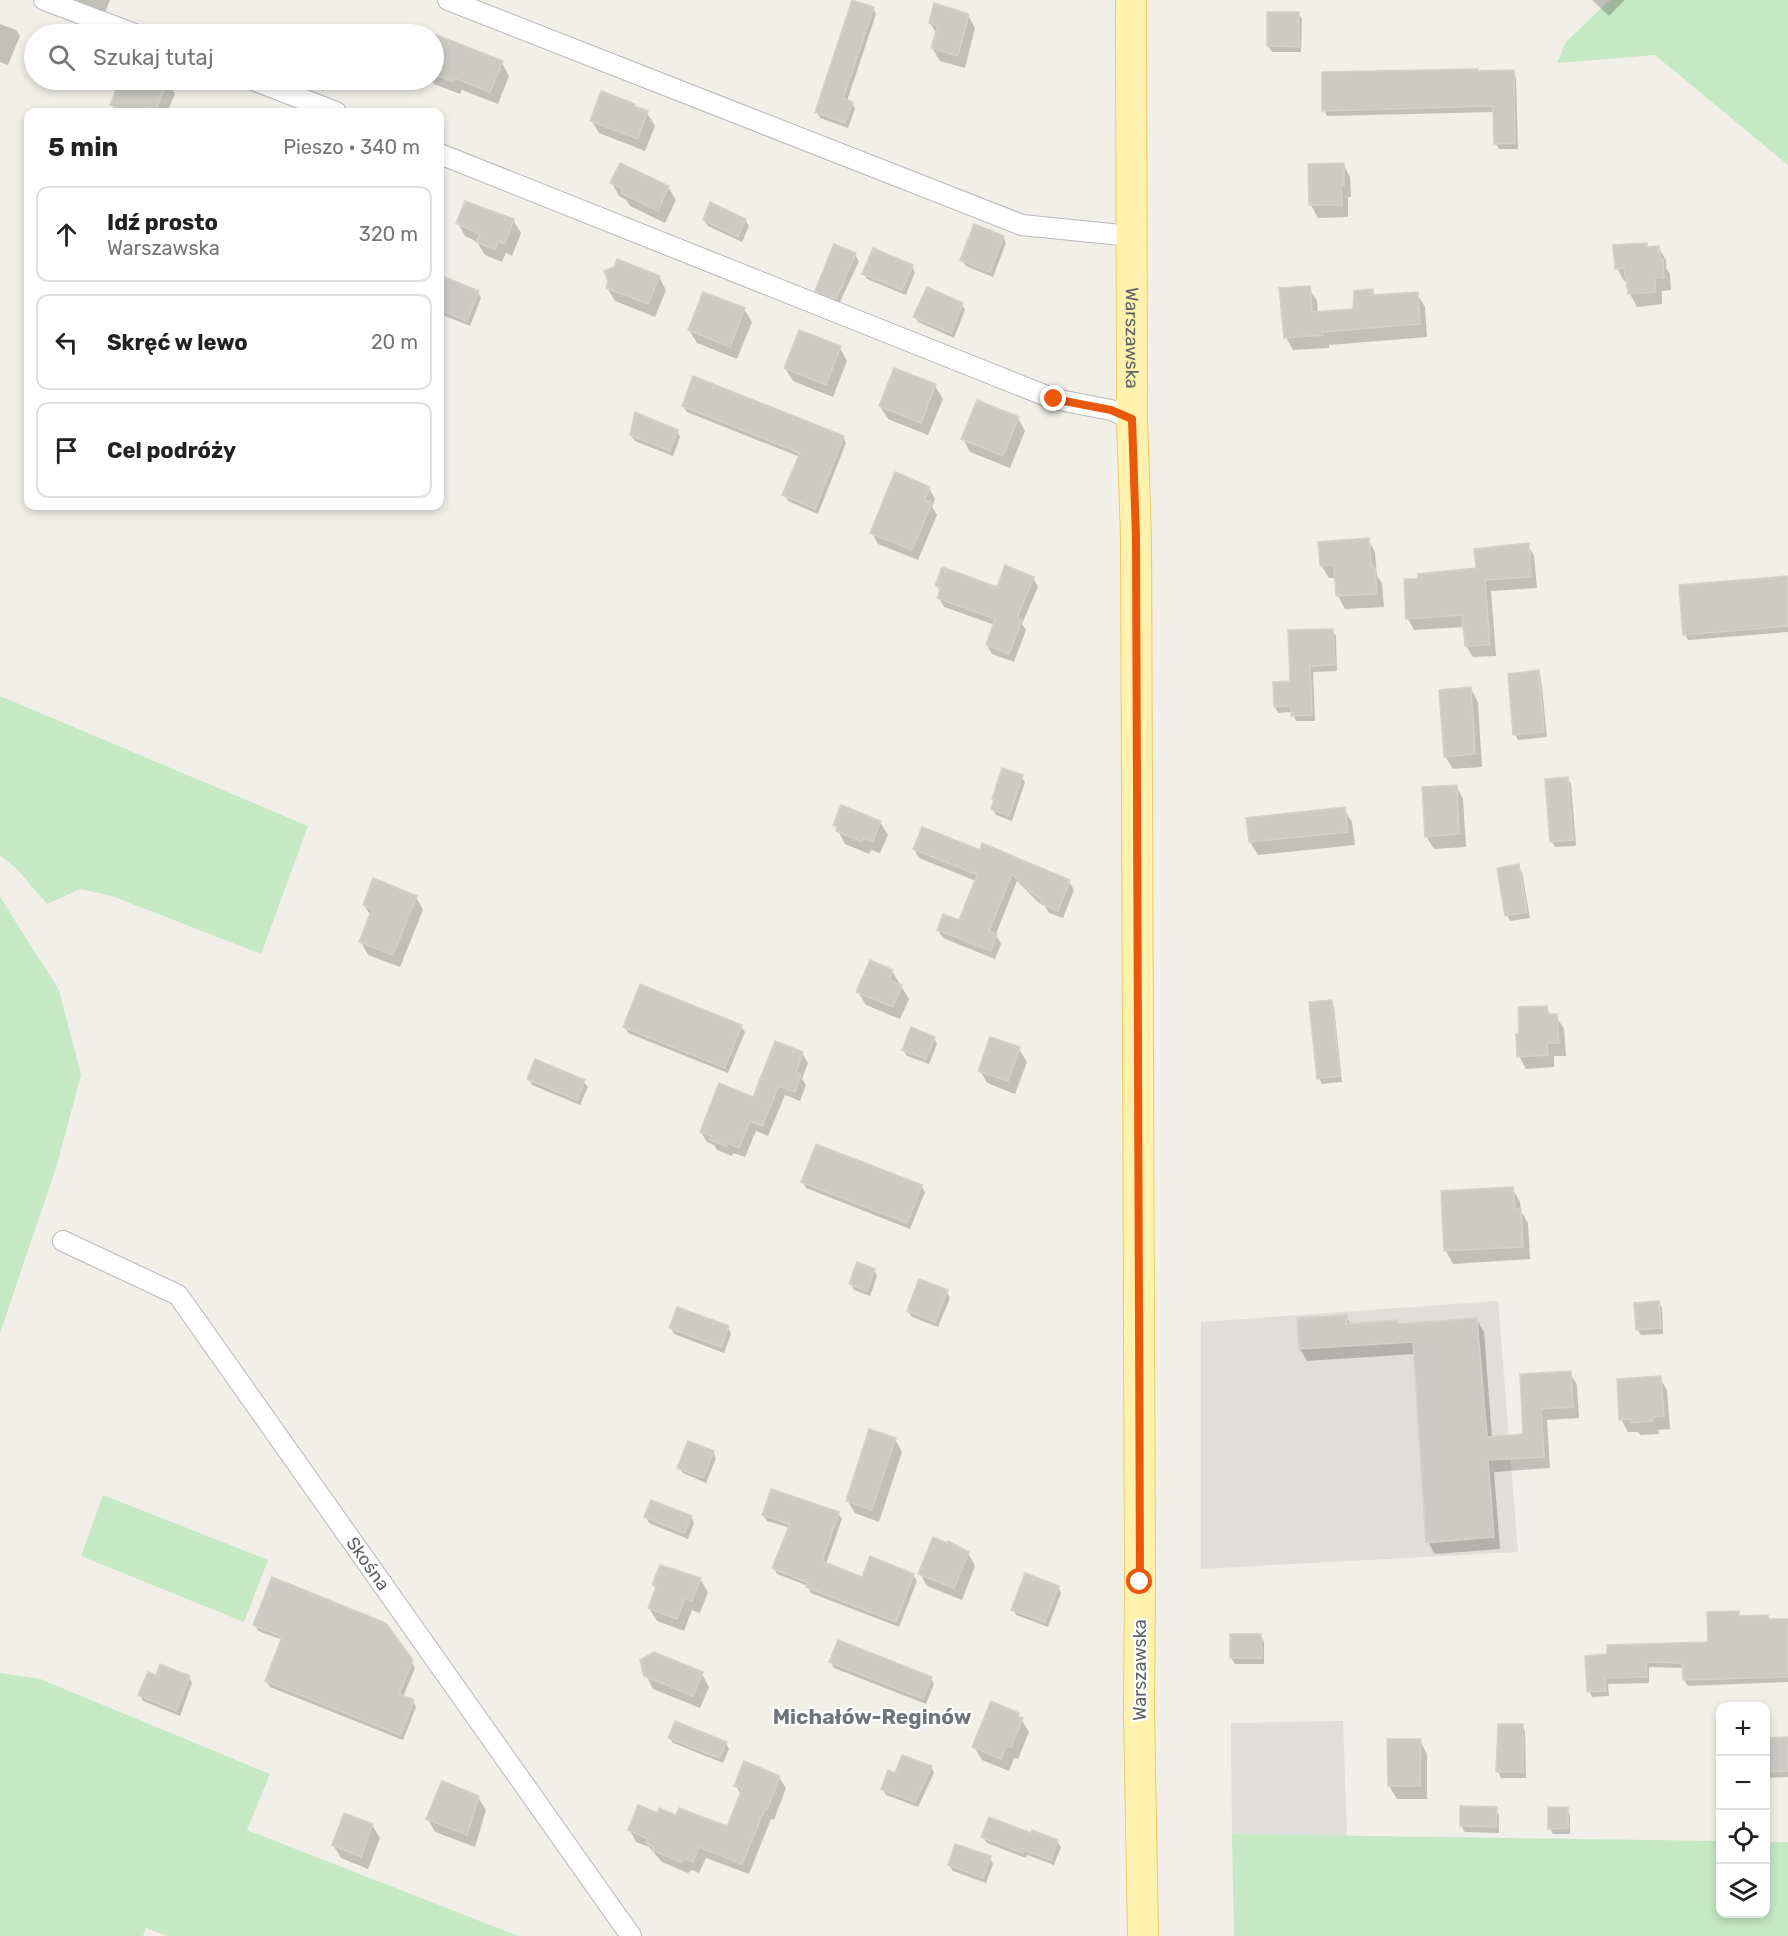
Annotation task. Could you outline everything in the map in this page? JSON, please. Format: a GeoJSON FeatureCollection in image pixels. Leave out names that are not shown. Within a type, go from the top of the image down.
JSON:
{"type":"FeatureCollection","features":[{"type":"Feature","properties":{"kind":"main road","name":"Warszawska"},"geometry":{"type":"LineString","coordinates":[[1131,0],[1132,419],[1136,549],[1139,1711],[1143,1936]]}},
{"type":"Feature","properties":{"kind":"street"},"geometry":{"type":"LineString","coordinates":[[44,0],[108,24]]}},
{"type":"Feature","properties":{"kind":"street"},"geometry":{"type":"LineString","coordinates":[[447,0],[1022,225],[1131,236]]}},
{"type":"Feature","properties":{"kind":"street"},"geometry":{"type":"LineString","coordinates":[[279,90],[326,108]]}},
{"type":"Feature","properties":{"kind":"street"},"geometry":{"type":"LineString","coordinates":[[444,156],[1054,399],[1111,410],[1132,419]]}},
{"type":"Feature","properties":{"kind":"street","name":"Skośna"},"geometry":{"type":"LineString","coordinates":[[63,1241],[178,1295],[632,1936]]}},
{"type":"Feature","properties":{"kind":"shaded area"},"geometry":{"type":"Polygon","coordinates":[[[1498,1301],[1518,1552],[1201,1569],[1201,1322],[1498,1301]]]}},
{"type":"Feature","properties":{"kind":"shaded area"},"geometry":{"type":"Polygon","coordinates":[[[1343,1721],[1347,1836],[1232,1834],[1231,1723],[1343,1721]]]}},
{"type":"Feature","properties":{"kind":"green space"},"geometry":{"type":"Polygon","coordinates":[[[1610,0],[1788,0],[1788,165],[1655,55],[1557,63],[1566,42],[1610,0]]]}},
{"type":"Feature","properties":{"kind":"green space"},"geometry":{"type":"Polygon","coordinates":[[[0,696],[308,826],[261,954],[112,896],[80,889],[47,904],[17,869],[0,855],[0,696]]]}},
{"type":"Feature","properties":{"kind":"green space"},"geometry":{"type":"Polygon","coordinates":[[[0,897],[59,990],[81,1075],[56,1168],[0,1333],[0,897]]]}},
{"type":"Feature","properties":{"kind":"green space"},"geometry":{"type":"Polygon","coordinates":[[[103,1495],[268,1560],[244,1622],[81,1556],[103,1495]]]}},
{"type":"Feature","properties":{"kind":"green space"},"geometry":{"type":"Polygon","coordinates":[[[0,1673],[40,1679],[270,1774],[247,1830],[518,1936],[167,1936],[146,1928],[143,1936],[0,1936],[0,1673]]]}},
{"type":"Feature","properties":{"kind":"green space"},"geometry":{"type":"Polygon","coordinates":[[[1232,1834],[1716,1841],[1716,1918],[1770,1918],[1770,1842],[1788,1842],[1788,1936],[1234,1936],[1232,1834]]]}},
{"type":"Feature","properties":{"kind":"building"},"geometry":{"type":"Polygon","coordinates":[[[852,0],[874,7],[843,98],[853,102],[845,123],[815,112],[852,0]]]}},
{"type":"Feature","properties":{"kind":"building"},"geometry":{"type":"Polygon","coordinates":[[[934,3],[969,14],[958,56],[931,48],[938,26],[929,23],[934,3]]]}},
{"type":"Feature","properties":{"kind":"building"},"geometry":{"type":"Polygon","coordinates":[[[1267,12],[1299,12],[1299,47],[1267,46],[1267,12]]]}},
{"type":"Feature","properties":{"kind":"building"},"geometry":{"type":"Polygon","coordinates":[[[444,38],[503,61],[490,92],[454,78],[453,82],[444,78],[444,38]]]}},
{"type":"Feature","properties":{"kind":"building"},"geometry":{"type":"Polygon","coordinates":[[[1478,69],[1478,71],[1514,70],[1515,143],[1494,144],[1493,106],[1322,111],[1322,72],[1478,69]]]}},
{"type":"Feature","properties":{"kind":"building"},"geometry":{"type":"Polygon","coordinates":[[[116,90],[164,90],[157,108],[145,106],[144,108],[119,108],[110,105],[116,90]]]}},
{"type":"Feature","properties":{"kind":"building"},"geometry":{"type":"Polygon","coordinates":[[[601,91],[648,111],[638,139],[590,121],[601,91]]]}},
{"type":"Feature","properties":{"kind":"building"},"geometry":{"type":"Polygon","coordinates":[[[620,163],[669,186],[658,211],[621,193],[623,189],[610,183],[620,163]]]}},
{"type":"Feature","properties":{"kind":"building"},"geometry":{"type":"Polygon","coordinates":[[[1344,163],[1344,185],[1341,184],[1342,205],[1309,205],[1308,164],[1344,163]]]}},
{"type":"Feature","properties":{"kind":"building"},"geometry":{"type":"Polygon","coordinates":[[[465,201],[514,219],[505,244],[498,241],[495,250],[476,242],[480,234],[456,223],[465,201]]]}},
{"type":"Feature","properties":{"kind":"building"},"geometry":{"type":"Polygon","coordinates":[[[710,202],[746,219],[738,237],[703,220],[710,202]]]}},
{"type":"Feature","properties":{"kind":"building"},"geometry":{"type":"Polygon","coordinates":[[[974,224],[1004,236],[990,272],[960,260],[974,224]]]}},
{"type":"Feature","properties":{"kind":"building"},"geometry":{"type":"Polygon","coordinates":[[[1647,243],[1647,247],[1659,246],[1660,259],[1663,259],[1664,278],[1655,278],[1655,292],[1628,294],[1624,268],[1615,269],[1613,245],[1647,243]]]}},
{"type":"Feature","properties":{"kind":"building"},"geometry":{"type":"Polygon","coordinates":[[[834,244],[856,253],[836,299],[815,291],[834,244]]]}},
{"type":"Feature","properties":{"kind":"building"},"geometry":{"type":"Polygon","coordinates":[[[873,248],[913,265],[902,290],[862,274],[873,248]]]}},
{"type":"Feature","properties":{"kind":"building"},"geometry":{"type":"Polygon","coordinates":[[[617,259],[660,276],[648,304],[606,288],[608,281],[604,271],[614,267],[617,259]]]}},
{"type":"Feature","properties":{"kind":"building"},"geometry":{"type":"Polygon","coordinates":[[[444,277],[479,291],[467,321],[444,312],[444,277]]]}},
{"type":"Feature","properties":{"kind":"building"},"geometry":{"type":"Polygon","coordinates":[[[1310,286],[1312,312],[1353,309],[1354,291],[1373,289],[1373,295],[1418,292],[1420,324],[1323,332],[1323,335],[1284,338],[1279,288],[1310,286]]]}},
{"type":"Feature","properties":{"kind":"building"},"geometry":{"type":"Polygon","coordinates":[[[927,287],[963,303],[951,333],[913,317],[927,287]]]}},
{"type":"Feature","properties":{"kind":"building"},"geometry":{"type":"Polygon","coordinates":[[[703,292],[745,308],[730,347],[688,330],[703,292]]]}},
{"type":"Feature","properties":{"kind":"building"},"geometry":{"type":"Polygon","coordinates":[[[799,330],[841,346],[826,385],[784,368],[799,330]]]}},
{"type":"Feature","properties":{"kind":"building"},"geometry":{"type":"Polygon","coordinates":[[[894,368],[936,384],[921,423],[879,406],[894,368]]]}},
{"type":"Feature","properties":{"kind":"building"},"geometry":{"type":"Polygon","coordinates":[[[693,376],[844,436],[815,509],[782,495],[800,453],[682,406],[693,376]]]}},
{"type":"Feature","properties":{"kind":"building"},"geometry":{"type":"Polygon","coordinates":[[[977,400],[1019,417],[1003,456],[961,439],[977,400]]]}},
{"type":"Feature","properties":{"kind":"building"},"geometry":{"type":"Polygon","coordinates":[[[635,412],[678,430],[670,451],[630,435],[635,412]]]}},
{"type":"Feature","properties":{"kind":"building"},"geometry":{"type":"Polygon","coordinates":[[[895,472],[930,487],[925,500],[932,503],[912,550],[870,533],[895,472]]]}},
{"type":"Feature","properties":{"kind":"building"},"geometry":{"type":"Polygon","coordinates":[[[1369,538],[1377,594],[1336,596],[1334,565],[1320,566],[1318,542],[1369,538]]]}},
{"type":"Feature","properties":{"kind":"building"},"geometry":{"type":"Polygon","coordinates":[[[1529,543],[1531,577],[1485,580],[1490,645],[1465,646],[1462,615],[1406,619],[1404,579],[1418,579],[1418,574],[1476,568],[1474,549],[1529,543]]]}},
{"type":"Feature","properties":{"kind":"building"},"geometry":{"type":"Polygon","coordinates":[[[1005,565],[1034,577],[1017,618],[1022,620],[1009,654],[986,645],[995,619],[937,598],[941,588],[935,586],[942,567],[997,587],[1005,565]]]}},
{"type":"Feature","properties":{"kind":"building"},"geometry":{"type":"Polygon","coordinates":[[[1788,576],[1788,626],[1683,635],[1679,585],[1788,576]]]}},
{"type":"Feature","properties":{"kind":"building"},"geometry":{"type":"Polygon","coordinates":[[[1333,629],[1335,665],[1310,666],[1312,715],[1291,716],[1291,706],[1274,707],[1273,682],[1290,681],[1288,630],[1333,629]]]}},
{"type":"Feature","properties":{"kind":"building"},"geometry":{"type":"Polygon","coordinates":[[[1539,670],[1544,732],[1513,735],[1508,674],[1539,670]]]}},
{"type":"Feature","properties":{"kind":"building"},"geometry":{"type":"Polygon","coordinates":[[[1471,687],[1475,754],[1444,757],[1439,690],[1471,687]]]}},
{"type":"Feature","properties":{"kind":"building"},"geometry":{"type":"Polygon","coordinates":[[[1002,768],[1023,775],[1009,816],[991,809],[1002,768]]]}},
{"type":"Feature","properties":{"kind":"building"},"geometry":{"type":"Polygon","coordinates":[[[1568,777],[1573,840],[1550,842],[1545,779],[1568,777]]]}},
{"type":"Feature","properties":{"kind":"building"},"geometry":{"type":"Polygon","coordinates":[[[1457,785],[1459,834],[1425,837],[1422,787],[1457,785]]]}},
{"type":"Feature","properties":{"kind":"building"},"geometry":{"type":"Polygon","coordinates":[[[841,805],[881,821],[873,841],[864,838],[862,842],[836,831],[837,827],[833,825],[841,805]]]}},
{"type":"Feature","properties":{"kind":"building"},"geometry":{"type":"Polygon","coordinates":[[[1345,807],[1348,832],[1249,842],[1246,818],[1345,807]]]}},
{"type":"Feature","properties":{"kind":"building"},"geometry":{"type":"Polygon","coordinates":[[[922,827],[980,850],[982,843],[1070,880],[1058,911],[1042,904],[1040,898],[1012,874],[989,931],[997,934],[991,951],[937,930],[943,914],[959,920],[977,875],[913,849],[922,827]]]}},
{"type":"Feature","properties":{"kind":"building"},"geometry":{"type":"Polygon","coordinates":[[[1519,864],[1527,912],[1505,916],[1497,868],[1519,864]]]}},
{"type":"Feature","properties":{"kind":"building"},"geometry":{"type":"Polygon","coordinates":[[[373,878],[417,896],[393,955],[359,942],[372,909],[363,905],[373,878]]]}},
{"type":"Feature","properties":{"kind":"building"},"geometry":{"type":"Polygon","coordinates":[[[870,960],[893,970],[889,980],[902,985],[893,1007],[856,992],[870,960]]]}},
{"type":"Feature","properties":{"kind":"building"},"geometry":{"type":"Polygon","coordinates":[[[640,984],[742,1025],[725,1068],[623,1027],[640,984]]]}},
{"type":"Feature","properties":{"kind":"building"},"geometry":{"type":"Polygon","coordinates":[[[1332,1000],[1340,1076],[1317,1079],[1309,1002],[1332,1000]]]}},
{"type":"Feature","properties":{"kind":"building"},"geometry":{"type":"Polygon","coordinates":[[[1547,1006],[1548,1014],[1557,1014],[1559,1043],[1547,1043],[1548,1055],[1517,1057],[1518,1007],[1547,1006]]]}},
{"type":"Feature","properties":{"kind":"building"},"geometry":{"type":"Polygon","coordinates":[[[911,1027],[935,1037],[926,1059],[902,1050],[911,1027]]]}},
{"type":"Feature","properties":{"kind":"building"},"geometry":{"type":"Polygon","coordinates":[[[990,1037],[1020,1047],[1008,1081],[978,1071],[990,1037]]]}},
{"type":"Feature","properties":{"kind":"building"},"geometry":{"type":"Polygon","coordinates":[[[775,1041],[803,1052],[796,1072],[801,1074],[795,1092],[779,1086],[762,1126],[750,1121],[739,1148],[728,1143],[726,1146],[710,1140],[711,1136],[700,1132],[719,1083],[753,1097],[775,1041]]]}},
{"type":"Feature","properties":{"kind":"building"},"geometry":{"type":"Polygon","coordinates":[[[535,1059],[585,1080],[577,1100],[527,1079],[535,1059]]]}},
{"type":"Feature","properties":{"kind":"building"},"geometry":{"type":"Polygon","coordinates":[[[816,1144],[922,1185],[907,1223],[801,1182],[816,1144]]]}},
{"type":"Feature","properties":{"kind":"building"},"geometry":{"type":"Polygon","coordinates":[[[1513,1187],[1515,1209],[1521,1209],[1523,1247],[1444,1251],[1441,1191],[1513,1187]]]}},
{"type":"Feature","properties":{"kind":"building"},"geometry":{"type":"Polygon","coordinates":[[[857,1262],[875,1269],[867,1291],[849,1284],[857,1262]]]}},
{"type":"Feature","properties":{"kind":"building"},"geometry":{"type":"Polygon","coordinates":[[[919,1279],[948,1290],[935,1322],[907,1311],[919,1279]]]}},
{"type":"Feature","properties":{"kind":"building"},"geometry":{"type":"Polygon","coordinates":[[[1659,1301],[1661,1328],[1636,1330],[1634,1303],[1659,1301]]]}},
{"type":"Feature","properties":{"kind":"building"},"geometry":{"type":"Polygon","coordinates":[[[677,1307],[729,1326],[721,1347],[669,1328],[677,1307]]]}},
{"type":"Feature","properties":{"kind":"building"},"geometry":{"type":"Polygon","coordinates":[[[1347,1315],[1347,1324],[1397,1320],[1397,1324],[1477,1318],[1487,1437],[1523,1434],[1520,1374],[1571,1371],[1573,1407],[1541,1409],[1544,1457],[1488,1460],[1494,1537],[1426,1543],[1413,1342],[1299,1349],[1297,1318],[1347,1315]]]}},
{"type":"Feature","properties":{"kind":"building"},"geometry":{"type":"Polygon","coordinates":[[[1661,1376],[1664,1416],[1652,1417],[1652,1421],[1631,1423],[1631,1419],[1619,1420],[1617,1379],[1661,1376]]]}},
{"type":"Feature","properties":{"kind":"building"},"geometry":{"type":"Polygon","coordinates":[[[869,1429],[896,1438],[872,1510],[846,1501],[869,1429]]]}},
{"type":"Feature","properties":{"kind":"building"},"geometry":{"type":"Polygon","coordinates":[[[688,1441],[714,1451],[703,1478],[677,1468],[688,1441]]]}},
{"type":"Feature","properties":{"kind":"building"},"geometry":{"type":"Polygon","coordinates":[[[771,1489],[839,1512],[822,1561],[862,1577],[870,1556],[914,1574],[896,1622],[806,1587],[808,1583],[772,1568],[790,1524],[762,1515],[771,1489]]]}},
{"type":"Feature","properties":{"kind":"building"},"geometry":{"type":"Polygon","coordinates":[[[651,1500],[692,1516],[684,1533],[644,1517],[651,1500]]]}},
{"type":"Feature","properties":{"kind":"building"},"geometry":{"type":"Polygon","coordinates":[[[933,1537],[947,1543],[948,1541],[969,1552],[954,1588],[918,1574],[933,1537]]]}},
{"type":"Feature","properties":{"kind":"building"},"geometry":{"type":"Polygon","coordinates":[[[660,1565],[701,1578],[692,1601],[685,1598],[677,1619],[648,1608],[656,1587],[652,1585],[660,1565]]]}},
{"type":"Feature","properties":{"kind":"building"},"geometry":{"type":"Polygon","coordinates":[[[1025,1573],[1059,1586],[1045,1622],[1011,1610],[1025,1573]]]}},
{"type":"Feature","properties":{"kind":"building"},"geometry":{"type":"Polygon","coordinates":[[[272,1577],[386,1623],[413,1660],[399,1694],[414,1700],[400,1735],[265,1681],[282,1637],[253,1625],[272,1577]]]}},
{"type":"Feature","properties":{"kind":"building"},"geometry":{"type":"Polygon","coordinates":[[[1739,1611],[1739,1616],[1768,1615],[1768,1619],[1788,1619],[1788,1677],[1683,1680],[1682,1663],[1646,1662],[1647,1677],[1605,1678],[1606,1691],[1587,1692],[1585,1656],[1607,1654],[1607,1645],[1708,1642],[1707,1612],[1739,1611]]]}},
{"type":"Feature","properties":{"kind":"building"},"geometry":{"type":"Polygon","coordinates":[[[1230,1634],[1261,1634],[1262,1658],[1230,1658],[1230,1634]]]}},
{"type":"Feature","properties":{"kind":"building"},"geometry":{"type":"Polygon","coordinates":[[[838,1640],[932,1677],[923,1699],[829,1662],[838,1640]]]}},
{"type":"Feature","properties":{"kind":"building"},"geometry":{"type":"Polygon","coordinates":[[[654,1652],[703,1672],[693,1696],[644,1676],[640,1660],[654,1652]]]}},
{"type":"Feature","properties":{"kind":"building"},"geometry":{"type":"Polygon","coordinates":[[[160,1664],[190,1676],[176,1711],[138,1695],[148,1672],[156,1675],[160,1664]]]}},
{"type":"Feature","properties":{"kind":"building"},"geometry":{"type":"Polygon","coordinates":[[[991,1701],[1019,1713],[1018,1716],[1023,1718],[1011,1747],[1006,1746],[1001,1759],[972,1747],[991,1701]]]}},
{"type":"Feature","properties":{"kind":"building"},"geometry":{"type":"Polygon","coordinates":[[[675,1721],[727,1742],[719,1758],[668,1738],[675,1721]]]}},
{"type":"Feature","properties":{"kind":"building"},"geometry":{"type":"Polygon","coordinates":[[[1498,1724],[1523,1724],[1523,1772],[1496,1772],[1498,1724]]]}},
{"type":"Feature","properties":{"kind":"building"},"geometry":{"type":"Polygon","coordinates":[[[1788,1737],[1788,1771],[1770,1772],[1770,1738],[1788,1737]]]}},
{"type":"Feature","properties":{"kind":"building"},"geometry":{"type":"Polygon","coordinates":[[[1387,1739],[1421,1739],[1420,1786],[1388,1786],[1387,1739]]]}},
{"type":"Feature","properties":{"kind":"building"},"geometry":{"type":"Polygon","coordinates":[[[902,1755],[932,1766],[915,1802],[881,1789],[888,1770],[895,1773],[902,1755]]]}},
{"type":"Feature","properties":{"kind":"building"},"geometry":{"type":"Polygon","coordinates":[[[744,1761],[780,1776],[742,1864],[699,1847],[693,1862],[685,1859],[681,1862],[653,1851],[653,1847],[646,1843],[648,1839],[628,1830],[638,1805],[658,1813],[659,1808],[676,1815],[679,1808],[727,1826],[742,1789],[734,1786],[744,1761]]]}},
{"type":"Feature","properties":{"kind":"building"},"geometry":{"type":"Polygon","coordinates":[[[442,1781],[479,1796],[467,1835],[426,1819],[442,1781]]]}},
{"type":"Feature","properties":{"kind":"building"},"geometry":{"type":"Polygon","coordinates":[[[1460,1806],[1497,1807],[1496,1827],[1460,1826],[1460,1806]]]}},
{"type":"Feature","properties":{"kind":"building"},"geometry":{"type":"Polygon","coordinates":[[[1548,1807],[1568,1807],[1568,1828],[1548,1829],[1548,1807]]]}},
{"type":"Feature","properties":{"kind":"building"},"geometry":{"type":"Polygon","coordinates":[[[344,1813],[373,1824],[361,1857],[332,1845],[344,1813]]]}},
{"type":"Feature","properties":{"kind":"building"},"geometry":{"type":"Polygon","coordinates":[[[989,1817],[1031,1833],[1032,1830],[1058,1840],[1051,1860],[1024,1850],[1023,1853],[981,1837],[989,1817]]]}},
{"type":"Feature","properties":{"kind":"building"},"geometry":{"type":"Polygon","coordinates":[[[955,1844],[991,1856],[983,1878],[948,1865],[955,1844]]]}},
{"type":"Feature","properties":{"kind":"district","name":"Michałów-Reginów"},"geometry":{"type":"Point","coordinates":[872,1716]}},
{"type":"Feature","properties":{"kind":"route"},"geometry":{"type":"LineString","coordinates":[[1054,399],[1111,410],[1132,419],[1136,537],[1140,1582]]}}]}
